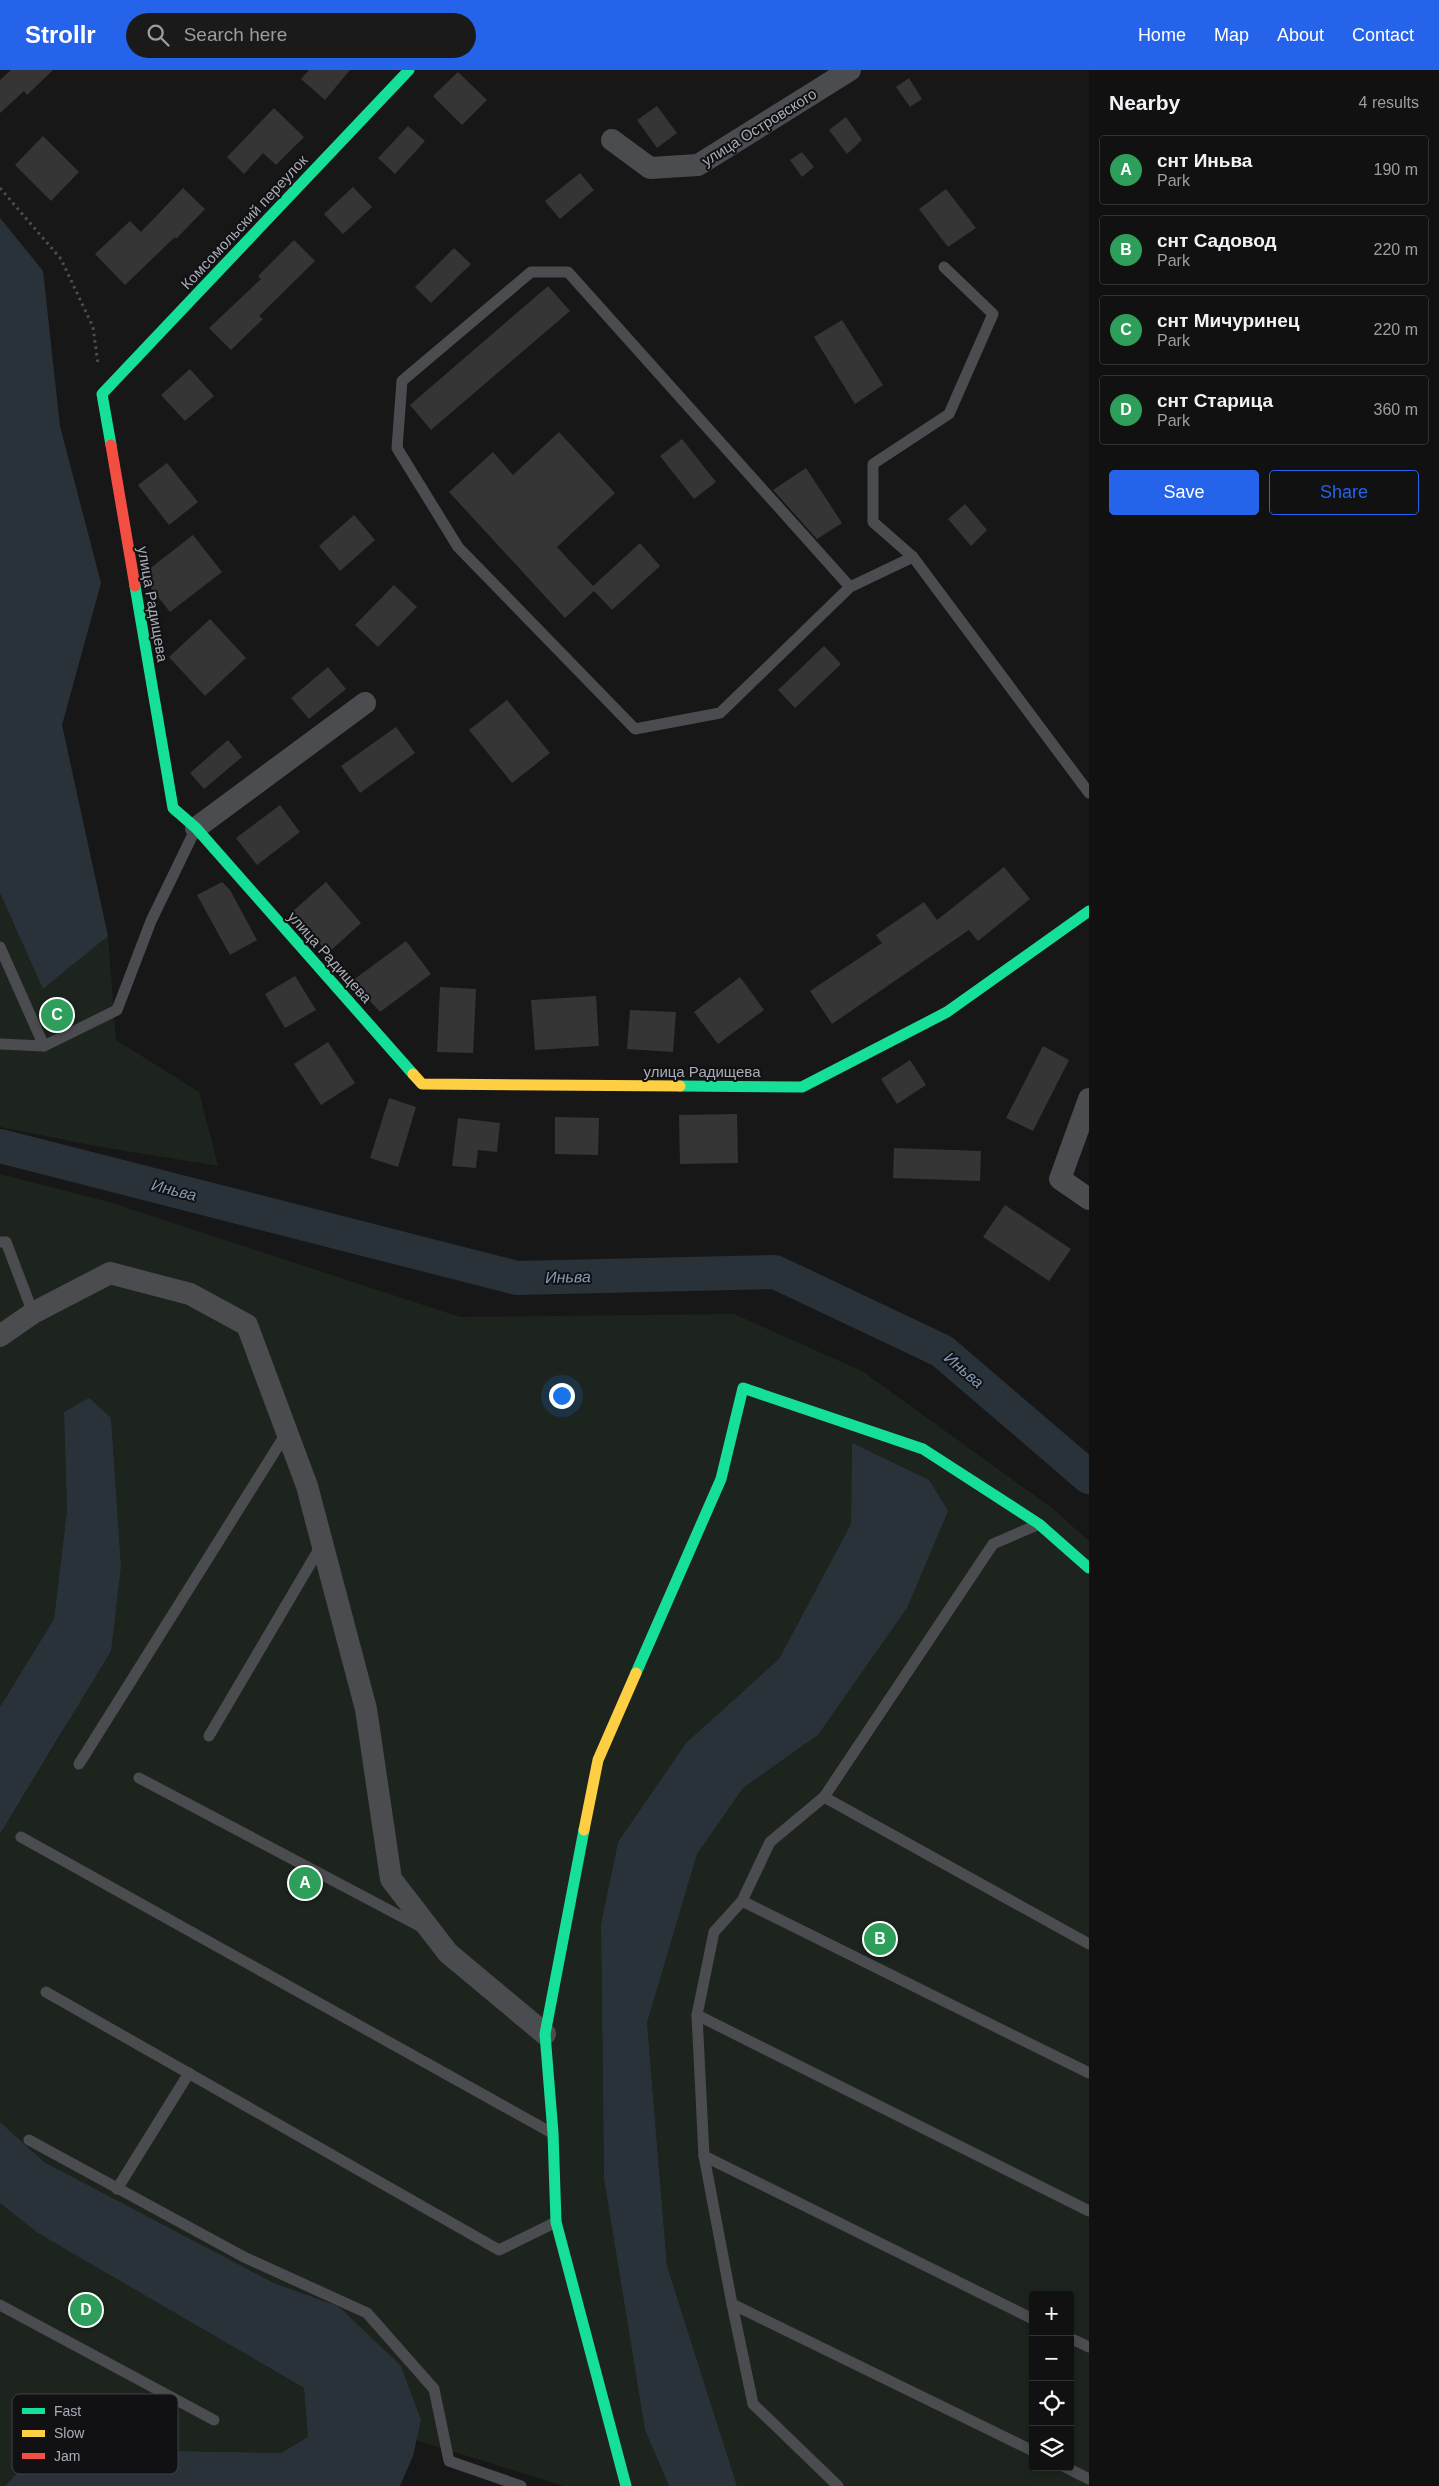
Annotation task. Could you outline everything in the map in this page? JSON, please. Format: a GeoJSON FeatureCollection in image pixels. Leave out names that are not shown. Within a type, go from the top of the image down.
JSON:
{"type":"FeatureCollection","features":[{"type":"Feature","properties":{"kind":"street","name":"Комсомольский переулок"},"geometry":{"type":"LineString","coordinates":[[102,394],[408,70]]}},
{"type":"Feature","properties":{"kind":"street","name":"улица Островского"},"geometry":{"type":"LineString","coordinates":[[612,140],[650,168],[698,165],[850,70]]}},
{"type":"Feature","properties":{"kind":"street","name":"улица Радищева"},"geometry":{"type":"LineString","coordinates":[[102,394],[173,808],[196,828],[422,1084],[802,1087],[948,1012],[1089,912]]}},
{"type":"Feature","properties":{"kind":"street"},"geometry":{"type":"LineString","coordinates":[[196,828],[365,702]]}},
{"type":"Feature","properties":{"kind":"street"},"geometry":{"type":"LineString","coordinates":[[1089,1099],[1060,1179],[1089,1199]]}},
{"type":"Feature","properties":{"kind":"street"},"geometry":{"type":"LineString","coordinates":[[0,1336],[33,1313],[110,1273],[190,1294],[247,1325],[307,1486],[366,1709],[391,1879],[448,1953],[545,2034]]}},
{"type":"Feature","properties":{"kind":"street"},"geometry":{"type":"LineString","coordinates":[[626,2486],[556,2222],[553,2133],[545,2034],[598,1760],[721,1479],[743,1388],[923,1449],[1039,1524],[1089,1568]]}},
{"type":"Feature","properties":{"kind":"lane"},"geometry":{"type":"LineString","coordinates":[[944,267],[993,314],[949,414],[873,464],[873,522],[913,556],[1089,794]]}},
{"type":"Feature","properties":{"kind":"lane"},"geometry":{"type":"LineString","coordinates":[[850,587],[568,272],[531,272],[402,382],[397,448],[458,547],[635,729],[720,712],[850,587],[913,556]]}},
{"type":"Feature","properties":{"kind":"lane"},"geometry":{"type":"LineString","coordinates":[[0,1044],[44,1046],[117,1010],[151,921],[196,828]]}},
{"type":"Feature","properties":{"kind":"lane"},"geometry":{"type":"LineString","coordinates":[[0,948],[44,1046]]}},
{"type":"Feature","properties":{"kind":"lane"},"geometry":{"type":"LineString","coordinates":[[0,1242],[6,1242],[33,1313]]}},
{"type":"Feature","properties":{"kind":"lane"},"geometry":{"type":"LineString","coordinates":[[79,1764],[286,1432]]}},
{"type":"Feature","properties":{"kind":"lane"},"geometry":{"type":"LineString","coordinates":[[838,2486],[753,2404],[704,2156],[697,2015],[714,1932],[742,1901],[770,1842],[824,1797],[993,1544],[1039,1524]]}},
{"type":"Feature","properties":{"kind":"lane"},"geometry":{"type":"LineString","coordinates":[[209,1736],[322,1544]]}},
{"type":"Feature","properties":{"kind":"lane"},"geometry":{"type":"LineString","coordinates":[[139,1778],[434,1934]]}},
{"type":"Feature","properties":{"kind":"lane"},"geometry":{"type":"LineString","coordinates":[[824,1797],[1089,1944]]}},
{"type":"Feature","properties":{"kind":"lane"},"geometry":{"type":"LineString","coordinates":[[21,1836],[553,2133]]}},
{"type":"Feature","properties":{"kind":"lane"},"geometry":{"type":"LineString","coordinates":[[742,1901],[1089,2073]]}},
{"type":"Feature","properties":{"kind":"lane"},"geometry":{"type":"LineString","coordinates":[[46,1992],[499,2250],[556,2222]]}},
{"type":"Feature","properties":{"kind":"lane"},"geometry":{"type":"LineString","coordinates":[[697,2015],[1089,2212]]}},
{"type":"Feature","properties":{"kind":"lane"},"geometry":{"type":"LineString","coordinates":[[116,2189],[189,2073]]}},
{"type":"Feature","properties":{"kind":"lane"},"geometry":{"type":"LineString","coordinates":[[30,2140],[116,2189],[244,2257],[367,2313],[434,2389],[449,2461],[521,2486]]}},
{"type":"Feature","properties":{"kind":"lane"},"geometry":{"type":"LineString","coordinates":[[704,2156],[1029,2317]]}},
{"type":"Feature","properties":{"kind":"lane"},"geometry":{"type":"LineString","coordinates":[[732,2304],[1029,2450]]}},
{"type":"Feature","properties":{"kind":"lane"},"geometry":{"type":"LineString","coordinates":[[0,2305],[166,2394]]}},
{"type":"Feature","properties":{"kind":"lane"},"geometry":{"type":"LineString","coordinates":[[1074,2340],[1089,2347]]}},
{"type":"Feature","properties":{"kind":"lane"},"geometry":{"type":"LineString","coordinates":[[178,2401],[214,2420]]}},
{"type":"Feature","properties":{"kind":"lane"},"geometry":{"type":"LineString","coordinates":[[1073,2471],[1089,2479]]}},
{"type":"Feature","properties":{"kind":"path"},"geometry":{"type":"LineString","coordinates":[[0,188],[61,259],[93,327],[102,394]]}},
{"type":"Feature","properties":{"kind":"shaded area"},"geometry":{"type":"Polygon","coordinates":[[[0,218],[43,271],[60,426],[101,583],[62,725],[108,936],[43,989],[0,893],[0,218]]]}},
{"type":"Feature","properties":{"kind":"shaded area"},"geometry":{"type":"Polygon","coordinates":[[[0,893],[43,989],[108,936],[116,1040],[199,1092],[218,1166],[96,1146],[0,1127],[0,893]]]}},
{"type":"Feature","properties":{"kind":"shaded area"},"geometry":{"type":"Polygon","coordinates":[[[0,1174],[109,1202],[460,1317],[734,1314],[862,1371],[1052,1508],[1089,1541],[1089,2486],[737,2486],[667,2266],[647,2023],[697,1854],[743,1788],[818,1735],[907,1608],[852,1444],[851,1524],[779,1659],[686,1743],[618,1842],[601,1924],[604,2179],[645,2430],[669,2486],[564,2486],[416,2440],[421,2420],[339,2306],[274,2283],[44,2162],[0,2122],[0,1834],[67,1725],[121,1566],[111,1418],[64,1412],[67,1510],[54,1619],[0,1707],[0,1174]]]}},
{"type":"Feature","properties":{"kind":"shaded area"},"geometry":{"type":"Polygon","coordinates":[[[89,1398],[111,1418],[121,1566],[111,1651],[0,1834],[0,1707],[54,1619],[67,1510],[64,1412],[89,1398]]]}},
{"type":"Feature","properties":{"kind":"shaded area"},"geometry":{"type":"Polygon","coordinates":[[[852,1443],[929,1480],[948,1511],[907,1608],[818,1735],[743,1788],[697,1854],[647,2023],[667,2266],[737,2486],[669,2486],[645,2430],[604,2179],[601,1924],[618,1842],[686,1743],[779,1659],[851,1524],[852,1443]]]}},
{"type":"Feature","properties":{"kind":"shaded area"},"geometry":{"type":"Polygon","coordinates":[[[0,2122],[44,2162],[274,2283],[338,2306],[401,2366],[421,2420],[413,2456],[400,2486],[5,2486],[16,2474],[178,2474],[178,2451],[281,2453],[308,2437],[304,2388],[38,2233],[0,2203],[0,2122]]]}},
{"type":"Feature","properties":{"kind":"shaded area"},"geometry":{"type":"Polygon","coordinates":[[[0,2203],[39,2233],[304,2388],[308,2438],[281,2453],[178,2451],[178,2394],[12,2394],[12,2474],[16,2474],[5,2486],[0,2486],[0,2203]]]}},
{"type":"Feature","properties":{"kind":"building"},"geometry":{"type":"Polygon","coordinates":[[[11,70],[53,70],[27,95],[24,91],[0,113],[0,80],[11,70]]]}},
{"type":"Feature","properties":{"kind":"building"},"geometry":{"type":"Polygon","coordinates":[[[309,70],[350,70],[325,100],[301,79],[309,70]]]}},
{"type":"Feature","properties":{"kind":"building"},"geometry":{"type":"Polygon","coordinates":[[[458,72],[487,100],[462,125],[433,96],[458,72]]]}},
{"type":"Feature","properties":{"kind":"building"},"geometry":{"type":"Polygon","coordinates":[[[909,78],[922,99],[910,107],[896,87],[909,78]]]}},
{"type":"Feature","properties":{"kind":"building"},"geometry":{"type":"Polygon","coordinates":[[[657,106],[677,133],[657,148],[637,120],[657,106]]]}},
{"type":"Feature","properties":{"kind":"building"},"geometry":{"type":"Polygon","coordinates":[[[274,108],[304,137],[276,165],[263,153],[244,174],[227,157],[274,108]]]}},
{"type":"Feature","properties":{"kind":"building"},"geometry":{"type":"Polygon","coordinates":[[[846,117],[862,140],[847,154],[829,130],[846,117]]]}},
{"type":"Feature","properties":{"kind":"building"},"geometry":{"type":"Polygon","coordinates":[[[408,126],[425,141],[395,174],[378,158],[408,126]]]}},
{"type":"Feature","properties":{"kind":"building"},"geometry":{"type":"Polygon","coordinates":[[[43,136],[79,172],[51,201],[15,165],[43,136]]]}},
{"type":"Feature","properties":{"kind":"building"},"geometry":{"type":"Polygon","coordinates":[[[802,152],[814,167],[802,177],[790,160],[802,152]]]}},
{"type":"Feature","properties":{"kind":"building"},"geometry":{"type":"Polygon","coordinates":[[[580,173],[594,190],[560,219],[545,201],[580,173]]]}},
{"type":"Feature","properties":{"kind":"building"},"geometry":{"type":"Polygon","coordinates":[[[353,187],[372,207],[343,234],[324,214],[353,187]]]}},
{"type":"Feature","properties":{"kind":"building"},"geometry":{"type":"Polygon","coordinates":[[[183,188],[205,209],[176,239],[175,237],[125,285],[95,254],[130,221],[141,232],[183,188]]]}},
{"type":"Feature","properties":{"kind":"building"},"geometry":{"type":"Polygon","coordinates":[[[946,189],[976,228],[948,247],[919,209],[946,189]]]}},
{"type":"Feature","properties":{"kind":"building"},"geometry":{"type":"Polygon","coordinates":[[[294,240],[315,261],[259,316],[263,319],[231,350],[209,328],[261,279],[258,276],[294,240]]]}},
{"type":"Feature","properties":{"kind":"building"},"geometry":{"type":"Polygon","coordinates":[[[454,248],[471,264],[431,303],[415,287],[454,248]]]}},
{"type":"Feature","properties":{"kind":"building"},"geometry":{"type":"Polygon","coordinates":[[[548,286],[570,311],[431,430],[410,405],[548,286]]]}},
{"type":"Feature","properties":{"kind":"building"},"geometry":{"type":"Polygon","coordinates":[[[842,320],[883,385],[855,404],[814,337],[842,320]]]}},
{"type":"Feature","properties":{"kind":"building"},"geometry":{"type":"Polygon","coordinates":[[[190,369],[214,396],[185,421],[161,395],[190,369]]]}},
{"type":"Feature","properties":{"kind":"building"},"geometry":{"type":"Polygon","coordinates":[[[559,432],[615,493],[557,547],[593,586],[640,543],[660,566],[612,610],[594,591],[565,618],[449,492],[493,452],[513,475],[559,432]]]}},
{"type":"Feature","properties":{"kind":"building"},"geometry":{"type":"Polygon","coordinates":[[[682,439],[716,482],[694,499],[660,456],[682,439]]]}},
{"type":"Feature","properties":{"kind":"building"},"geometry":{"type":"Polygon","coordinates":[[[167,463],[198,502],[169,525],[138,485],[167,463]]]}},
{"type":"Feature","properties":{"kind":"building"},"geometry":{"type":"Polygon","coordinates":[[[806,468],[842,523],[817,539],[773,490],[806,468]]]}},
{"type":"Feature","properties":{"kind":"building"},"geometry":{"type":"Polygon","coordinates":[[[965,504],[987,530],[971,546],[948,519],[965,504]]]}},
{"type":"Feature","properties":{"kind":"building"},"geometry":{"type":"Polygon","coordinates":[[[354,515],[375,540],[340,571],[319,546],[354,515]]]}},
{"type":"Feature","properties":{"kind":"building"},"geometry":{"type":"Polygon","coordinates":[[[193,535],[222,572],[170,612],[151,588],[148,570],[193,535]]]}},
{"type":"Feature","properties":{"kind":"building"},"geometry":{"type":"Polygon","coordinates":[[[394,585],[417,607],[378,647],[355,625],[394,585]]]}},
{"type":"Feature","properties":{"kind":"building"},"geometry":{"type":"Polygon","coordinates":[[[210,619],[246,658],[205,696],[169,657],[210,619]]]}},
{"type":"Feature","properties":{"kind":"building"},"geometry":{"type":"Polygon","coordinates":[[[824,646],[841,664],[795,708],[778,690],[824,646]]]}},
{"type":"Feature","properties":{"kind":"building"},"geometry":{"type":"Polygon","coordinates":[[[328,667],[346,689],[309,719],[291,698],[328,667]]]}},
{"type":"Feature","properties":{"kind":"building"},"geometry":{"type":"Polygon","coordinates":[[[507,700],[550,753],[512,783],[469,730],[507,700]]]}},
{"type":"Feature","properties":{"kind":"building"},"geometry":{"type":"Polygon","coordinates":[[[396,727],[415,753],[360,793],[341,766],[396,727]]]}},
{"type":"Feature","properties":{"kind":"building"},"geometry":{"type":"Polygon","coordinates":[[[228,740],[242,757],[204,789],[190,773],[228,740]]]}},
{"type":"Feature","properties":{"kind":"building"},"geometry":{"type":"Polygon","coordinates":[[[280,805],[300,832],[257,865],[236,838],[280,805]]]}},
{"type":"Feature","properties":{"kind":"building"},"geometry":{"type":"Polygon","coordinates":[[[1004,867],[1030,899],[978,941],[969,930],[832,1024],[810,991],[882,943],[876,935],[924,902],[937,920],[1004,867]]]}},
{"type":"Feature","properties":{"kind":"building"},"geometry":{"type":"Polygon","coordinates":[[[222,882],[230,890],[257,940],[230,955],[197,895],[222,882]]]}},
{"type":"Feature","properties":{"kind":"building"},"geometry":{"type":"Polygon","coordinates":[[[326,882],[361,923],[328,953],[292,912],[326,882]]]}},
{"type":"Feature","properties":{"kind":"building"},"geometry":{"type":"Polygon","coordinates":[[[406,941],[431,974],[380,1012],[352,981],[406,941]]]}},
{"type":"Feature","properties":{"kind":"building"},"geometry":{"type":"Polygon","coordinates":[[[295,976],[316,1010],[285,1028],[265,994],[295,976]]]}},
{"type":"Feature","properties":{"kind":"building"},"geometry":{"type":"Polygon","coordinates":[[[740,977],[764,1010],[718,1044],[694,1012],[740,977]]]}},
{"type":"Feature","properties":{"kind":"building"},"geometry":{"type":"Polygon","coordinates":[[[440,987],[476,989],[473,1053],[437,1052],[440,987]]]}},
{"type":"Feature","properties":{"kind":"building"},"geometry":{"type":"Polygon","coordinates":[[[596,996],[599,1046],[535,1050],[531,1000],[596,996]]]}},
{"type":"Feature","properties":{"kind":"building"},"geometry":{"type":"Polygon","coordinates":[[[630,1010],[676,1012],[673,1052],[627,1049],[630,1010]]]}},
{"type":"Feature","properties":{"kind":"building"},"geometry":{"type":"Polygon","coordinates":[[[328,1042],[355,1083],[321,1105],[294,1064],[328,1042]]]}},
{"type":"Feature","properties":{"kind":"building"},"geometry":{"type":"Polygon","coordinates":[[[1043,1046],[1069,1060],[1033,1131],[1006,1118],[1043,1046]]]}},
{"type":"Feature","properties":{"kind":"building"},"geometry":{"type":"Polygon","coordinates":[[[910,1060],[926,1085],[897,1104],[881,1079],[910,1060]]]}},
{"type":"Feature","properties":{"kind":"building"},"geometry":{"type":"Polygon","coordinates":[[[389,1098],[416,1107],[398,1167],[370,1158],[389,1098]]]}},
{"type":"Feature","properties":{"kind":"building"},"geometry":{"type":"Polygon","coordinates":[[[737,1114],[738,1163],[680,1164],[679,1115],[737,1114]]]}},
{"type":"Feature","properties":{"kind":"building"},"geometry":{"type":"Polygon","coordinates":[[[555,1117],[599,1118],[598,1155],[555,1154],[555,1117]]]}},
{"type":"Feature","properties":{"kind":"building"},"geometry":{"type":"Polygon","coordinates":[[[458,1118],[500,1123],[497,1152],[478,1150],[476,1168],[452,1166],[458,1118]]]}},
{"type":"Feature","properties":{"kind":"building"},"geometry":{"type":"Polygon","coordinates":[[[894,1148],[981,1151],[980,1181],[893,1178],[894,1148]]]}},
{"type":"Feature","properties":{"kind":"building"},"geometry":{"type":"Polygon","coordinates":[[[1005,1205],[1071,1249],[1049,1281],[983,1237],[1005,1205]]]}},
{"type":"Feature","properties":{"kind":"waterway","name":"Иньва"},"geometry":{"type":"LineString","coordinates":[[0,1146],[517,1278],[775,1272],[942,1351],[1089,1477]]}},
{"type":"Feature","properties":{"kind":"traffic: fast"},"geometry":{"type":"LineString","coordinates":[[111,445],[102,394],[409,70]]}},
{"type":"Feature","properties":{"kind":"traffic: fast"},"geometry":{"type":"LineString","coordinates":[[135,586],[173,808],[196,828],[413,1074]]}},
{"type":"Feature","properties":{"kind":"traffic: fast"},"geometry":{"type":"LineString","coordinates":[[680,1086],[802,1087],[947,1012],[1089,911]]}},
{"type":"Feature","properties":{"kind":"traffic: fast"},"geometry":{"type":"LineString","coordinates":[[636,1673],[721,1479],[743,1388],[923,1449],[1039,1524],[1089,1568]]}},
{"type":"Feature","properties":{"kind":"traffic: fast"},"geometry":{"type":"LineString","coordinates":[[584,1830],[545,2034],[553,2133],[556,2222],[626,2486]]}},
{"type":"Feature","properties":{"kind":"traffic: slow"},"geometry":{"type":"LineString","coordinates":[[413,1074],[422,1084],[680,1086]]}},
{"type":"Feature","properties":{"kind":"traffic: slow"},"geometry":{"type":"LineString","coordinates":[[584,1830],[598,1760],[636,1673]]}},
{"type":"Feature","properties":{"kind":"traffic: jam"},"geometry":{"type":"LineString","coordinates":[[111,445],[135,586]]}},
{"type":"Feature","properties":{"kind":"place","name":"снт Мичуринец"},"geometry":{"type":"Point","coordinates":[57,1015]}},
{"type":"Feature","properties":{"kind":"place","name":"снт Иньва"},"geometry":{"type":"Point","coordinates":[305,1883]}},
{"type":"Feature","properties":{"kind":"place","name":"снт Садовод"},"geometry":{"type":"Point","coordinates":[880,1939]}},
{"type":"Feature","properties":{"kind":"place","name":"снт Старица"},"geometry":{"type":"Point","coordinates":[86,2310]}}]}
